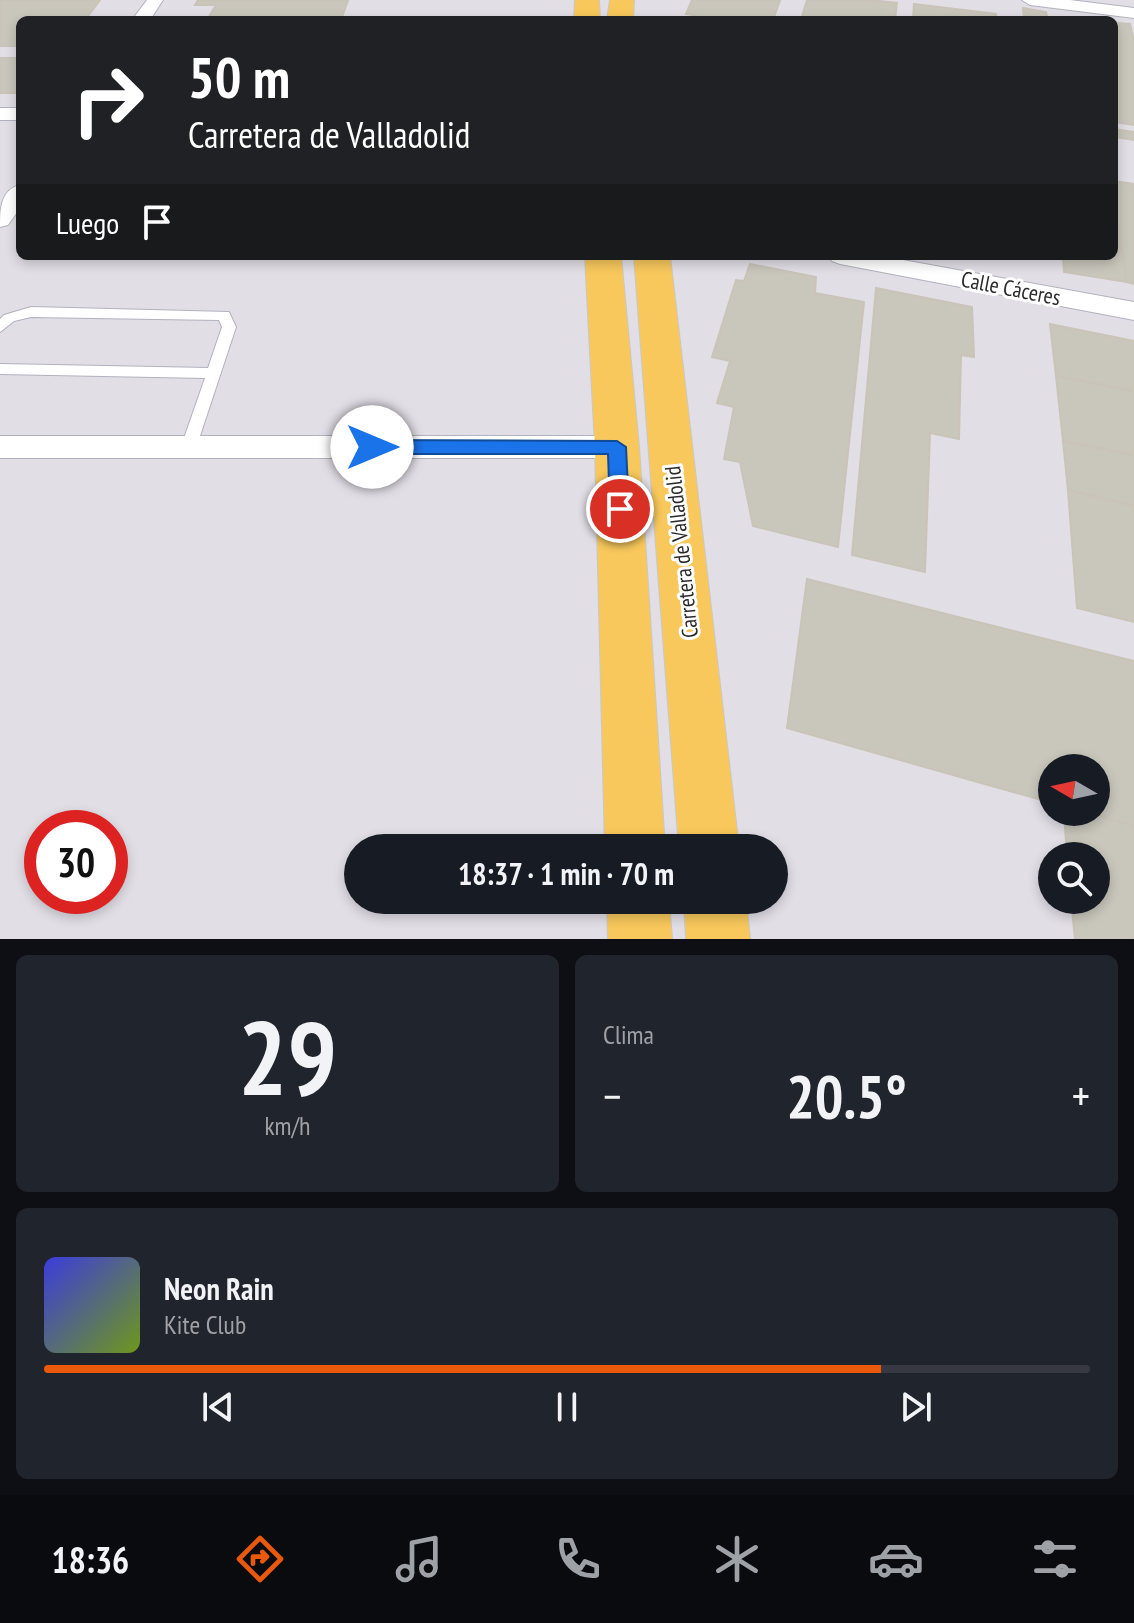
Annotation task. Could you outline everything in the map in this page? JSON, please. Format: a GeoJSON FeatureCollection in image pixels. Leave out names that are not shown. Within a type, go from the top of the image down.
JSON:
{"type":"FeatureCollection","features":[{"type":"Feature","properties":{"kind":"highway"},"geometry":{"type":"LineString","coordinates":[[603,260],[617,447],[634,834]]}},
{"type":"Feature","properties":{"kind":"highway","name":"Carretera de Valladolid"},"geometry":{"type":"LineString","coordinates":[[652,260],[708,834]]}},
{"type":"Feature","properties":{"kind":"highway"},"geometry":{"type":"LineString","coordinates":[[639,914],[640,939]]}},
{"type":"Feature","properties":{"kind":"highway"},"geometry":{"type":"LineString","coordinates":[[716,914],[718,939]]}},
{"type":"Feature","properties":{"kind":"street"},"geometry":{"type":"LineString","coordinates":[[1030,0],[1134,13]]}},
{"type":"Feature","properties":{"kind":"street"},"geometry":{"type":"LineString","coordinates":[[0,220],[16,198]]}},
{"type":"Feature","properties":{"kind":"street","name":"Calle Cáceres"},"geometry":{"type":"LineString","coordinates":[[861,260],[1134,311]]}},
{"type":"Feature","properties":{"kind":"street"},"geometry":{"type":"LineString","coordinates":[[0,447],[617,447]]}},
{"type":"Feature","properties":{"kind":"lane"},"geometry":{"type":"LineString","coordinates":[[0,327],[9,318],[31,312],[224,315],[229,327],[189,447]]}},
{"type":"Feature","properties":{"kind":"lane"},"geometry":{"type":"LineString","coordinates":[[0,369],[214,373]]}},
{"type":"Feature","properties":{"kind":"shaded area"},"geometry":{"type":"Polygon","coordinates":[[[0,0],[1134,0],[1134,939],[0,939],[0,0]]]}},
{"type":"Feature","properties":{"kind":"building"},"geometry":{"type":"Polygon","coordinates":[[[0,0],[100,0],[88,16],[16,16],[16,46],[0,46],[0,0]]]}},
{"type":"Feature","properties":{"kind":"building"},"geometry":{"type":"Polygon","coordinates":[[[198,0],[348,0],[342,16],[209,16],[216,5],[195,5],[198,0]]]}},
{"type":"Feature","properties":{"kind":"building"},"geometry":{"type":"Polygon","coordinates":[[[692,0],[780,0],[774,16],[686,14],[692,0]]]}},
{"type":"Feature","properties":{"kind":"building"},"geometry":{"type":"Polygon","coordinates":[[[807,0],[897,3],[895,16],[802,16],[807,0]]]}},
{"type":"Feature","properties":{"kind":"building"},"geometry":{"type":"Polygon","coordinates":[[[914,4],[996,14],[996,16],[913,16],[914,4]]]}},
{"type":"Feature","properties":{"kind":"building"},"geometry":{"type":"Polygon","coordinates":[[[1023,8],[1046,12],[1047,16],[1024,16],[1023,8]]]}},
{"type":"Feature","properties":{"kind":"building"},"geometry":{"type":"Polygon","coordinates":[[[1118,23],[1130,24],[1134,41],[1134,125],[1118,123],[1118,23]]]}},
{"type":"Feature","properties":{"kind":"building"},"geometry":{"type":"Polygon","coordinates":[[[0,58],[16,58],[16,93],[0,93],[0,58]]]}},
{"type":"Feature","properties":{"kind":"building"},"geometry":{"type":"Polygon","coordinates":[[[1118,130],[1134,132],[1134,140],[1118,138],[1118,130]]]}},
{"type":"Feature","properties":{"kind":"building"},"geometry":{"type":"Polygon","coordinates":[[[1118,182],[1134,184],[1134,284],[1127,282],[1118,227],[1118,182]]]}},
{"type":"Feature","properties":{"kind":"building"},"geometry":{"type":"Polygon","coordinates":[[[1118,227],[1127,282],[1064,272],[1063,260],[1118,260],[1118,227]]]}},
{"type":"Feature","properties":{"kind":"building"},"geometry":{"type":"Polygon","coordinates":[[[750,264],[816,277],[815,293],[864,302],[838,547],[753,526],[740,462],[724,459],[734,407],[717,403],[730,361],[712,357],[736,280],[744,281],[750,264]]]}},
{"type":"Feature","properties":{"kind":"building"},"geometry":{"type":"Polygon","coordinates":[[[876,288],[972,307],[974,357],[961,355],[959,439],[930,433],[925,572],[852,555],[876,288]]]}},
{"type":"Feature","properties":{"kind":"building"},"geometry":{"type":"Polygon","coordinates":[[[1050,324],[1134,341],[1134,391],[1056,376],[1050,324]]]}},
{"type":"Feature","properties":{"kind":"building"},"geometry":{"type":"Polygon","coordinates":[[[1056,376],[1134,391],[1134,455],[1063,441],[1056,376]]]}},
{"type":"Feature","properties":{"kind":"building"},"geometry":{"type":"Polygon","coordinates":[[[1063,441],[1134,455],[1134,506],[1068,490],[1063,441]]]}},
{"type":"Feature","properties":{"kind":"building"},"geometry":{"type":"Polygon","coordinates":[[[1068,490],[1134,506],[1134,622],[1077,608],[1068,490]]]}},
{"type":"Feature","properties":{"kind":"building"},"geometry":{"type":"Polygon","coordinates":[[[807,579],[1134,661],[1134,826],[1110,819],[1110,754],[1038,754],[1038,799],[787,728],[807,579]]]}},
{"type":"Feature","properties":{"kind":"building"},"geometry":{"type":"Polygon","coordinates":[[[1110,819],[1134,826],[1134,939],[1075,939],[1072,914],[1110,914],[1110,842],[1066,842],[1065,826],[1110,826],[1110,819]]]}},
{"type":"Feature","properties":{"kind":"route"},"geometry":{"type":"LineString","coordinates":[[372,447],[617,447],[620,509]]}}]}
